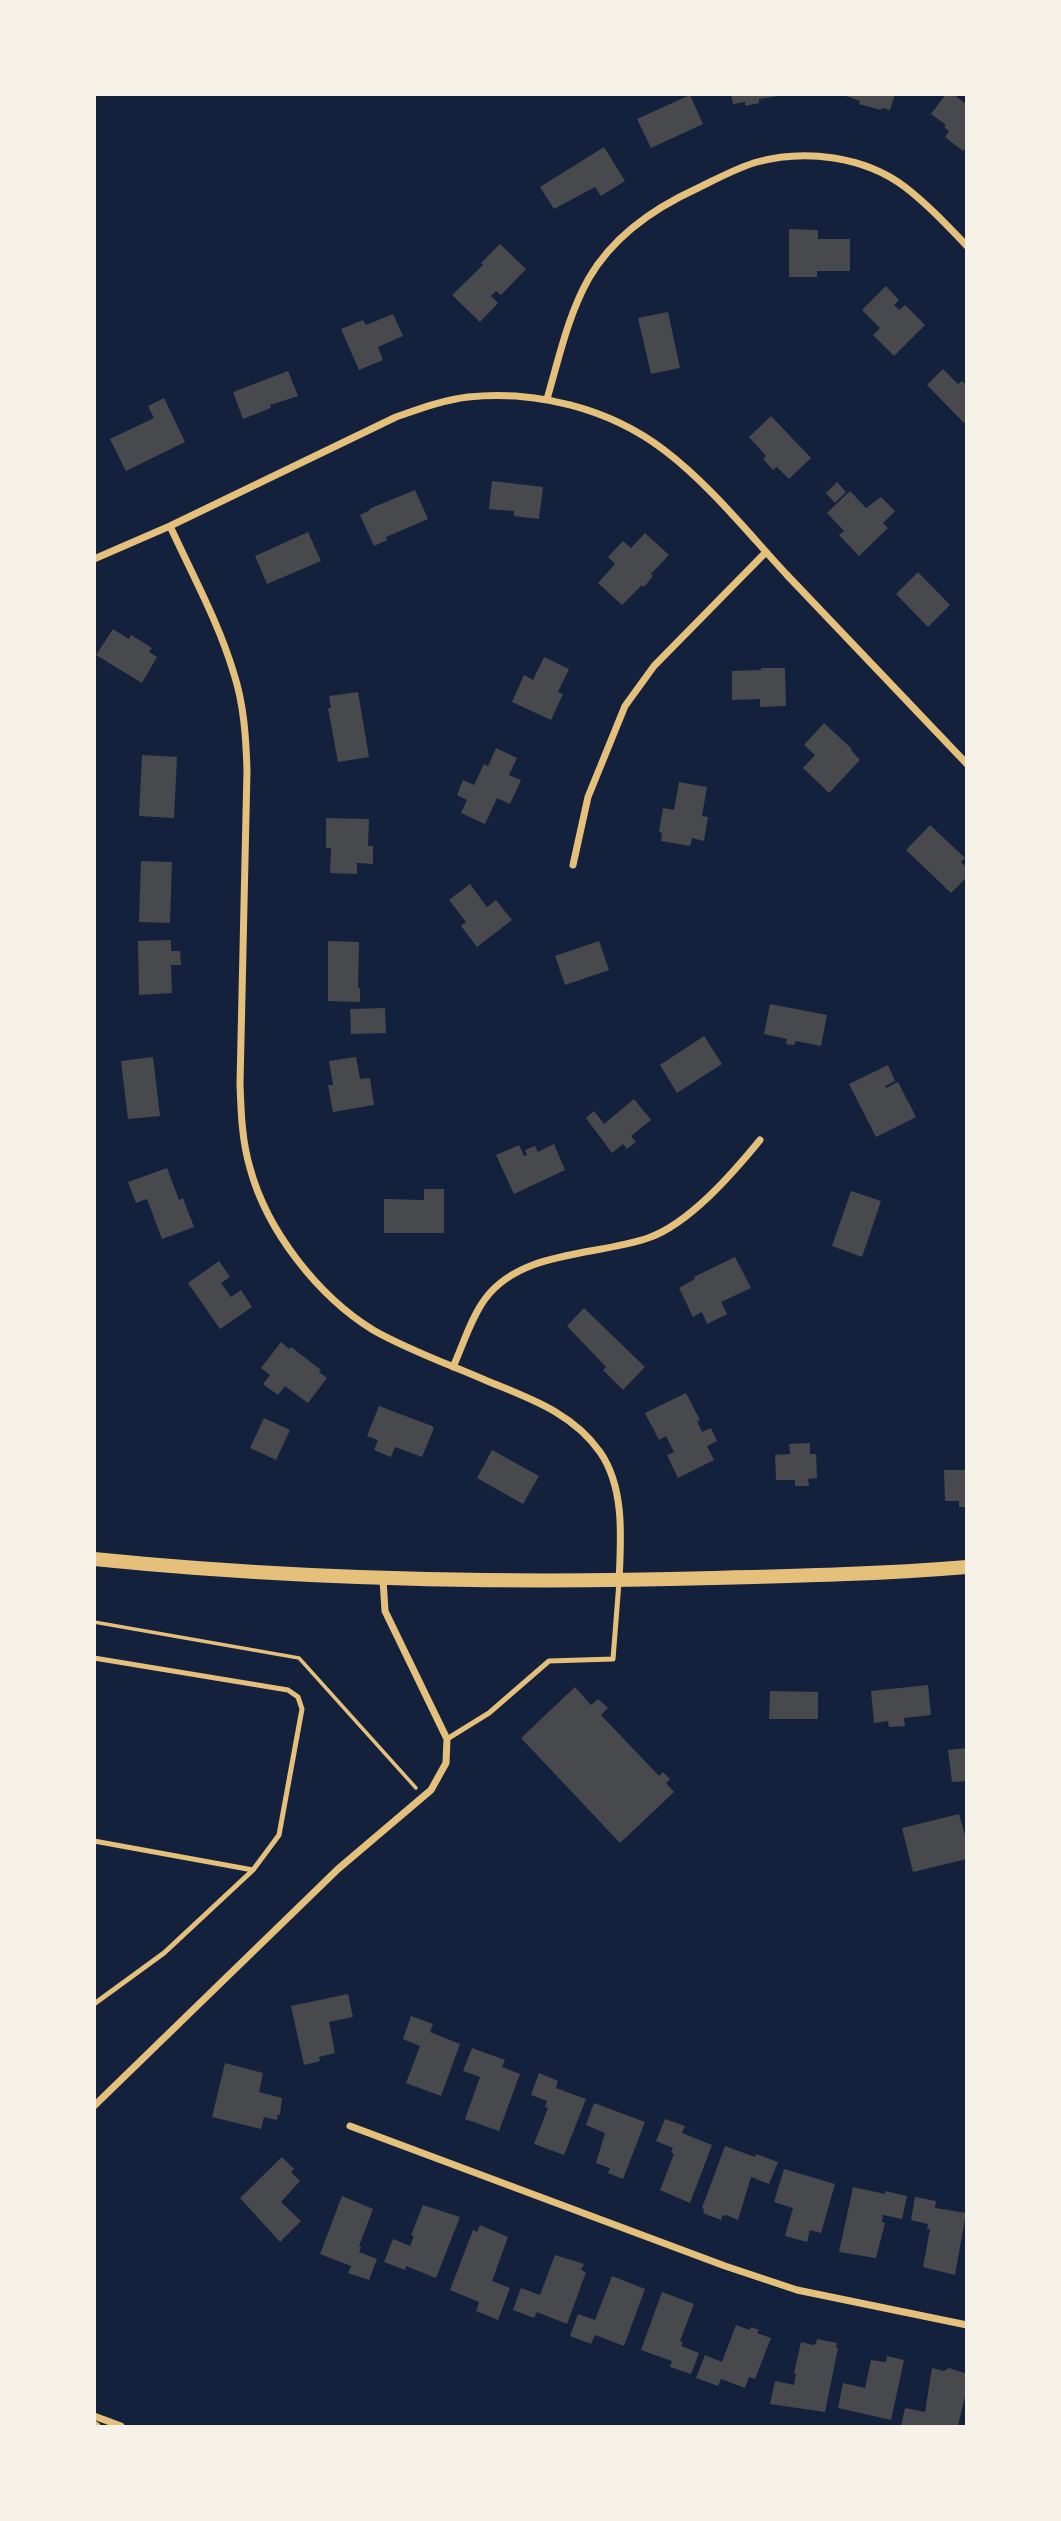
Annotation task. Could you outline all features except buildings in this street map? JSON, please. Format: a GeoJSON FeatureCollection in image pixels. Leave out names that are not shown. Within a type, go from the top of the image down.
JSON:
{"type":"FeatureCollection","features":[{"type":"Feature","properties":{"kind":"main road"},"geometry":{"type":"LineString","coordinates":[[94,1559],[205,1570],[383,1579],[620,1581],[863,1574],[967,1567]]}},
{"type":"Feature","properties":{"kind":"street"},"geometry":{"type":"LineString","coordinates":[[547,399],[576,303],[607,253],[631,228],[653,212],[743,167],[783,156],[802,156],[848,161],[873,169],[902,185],[923,202],[967,246]]}},
{"type":"Feature","properties":{"kind":"street"},"geometry":{"type":"LineString","coordinates":[[94,559],[170,526],[408,413],[465,398],[487,396],[547,399],[612,419],[665,450],[713,495],[967,764]]}},
{"type":"Feature","properties":{"kind":"street"},"geometry":{"type":"LineString","coordinates":[[170,526],[235,675],[244,722],[247,770],[240,1084],[241,1119],[251,1171],[276,1227],[309,1276],[329,1296],[373,1329],[558,1412],[588,1437],[610,1469],[615,1488],[619,1515],[620,1581]]}},
{"type":"Feature","properties":{"kind":"street"},"geometry":{"type":"LineString","coordinates":[[573,865],[588,797],[625,706],[679,639],[766,552]]}},
{"type":"Feature","properties":{"kind":"street"},"geometry":{"type":"LineString","coordinates":[[453,1367],[485,1298],[501,1283],[519,1271],[544,1262],[649,1238],[659,1233],[681,1219],[730,1176],[760,1140]]}},
{"type":"Feature","properties":{"kind":"street"},"geometry":{"type":"LineString","coordinates":[[94,2106],[338,1869],[431,1790],[446,1763],[447,1739],[386,1611],[383,1579]]}},
{"type":"Feature","properties":{"kind":"street"},"geometry":{"type":"LineString","coordinates":[[350,2126],[725,2266],[797,2290],[967,2325]]}},
{"type":"Feature","properties":{"kind":"street"},"geometry":{"type":"LineString","coordinates":[[94,2416],[121,2427]]}},
{"type":"Feature","properties":{"kind":"lane"},"geometry":{"type":"LineString","coordinates":[[447,1739],[489,1713],[549,1661],[613,1659],[620,1581]]}},
{"type":"Feature","properties":{"kind":"lane"},"geometry":{"type":"LineString","coordinates":[[94,1658],[288,1690],[298,1698],[302,1709],[279,1835],[253,1870],[164,1954],[94,2004]]}},
{"type":"Feature","properties":{"kind":"lane"},"geometry":{"type":"LineString","coordinates":[[94,1841],[253,1870]]}}]}
